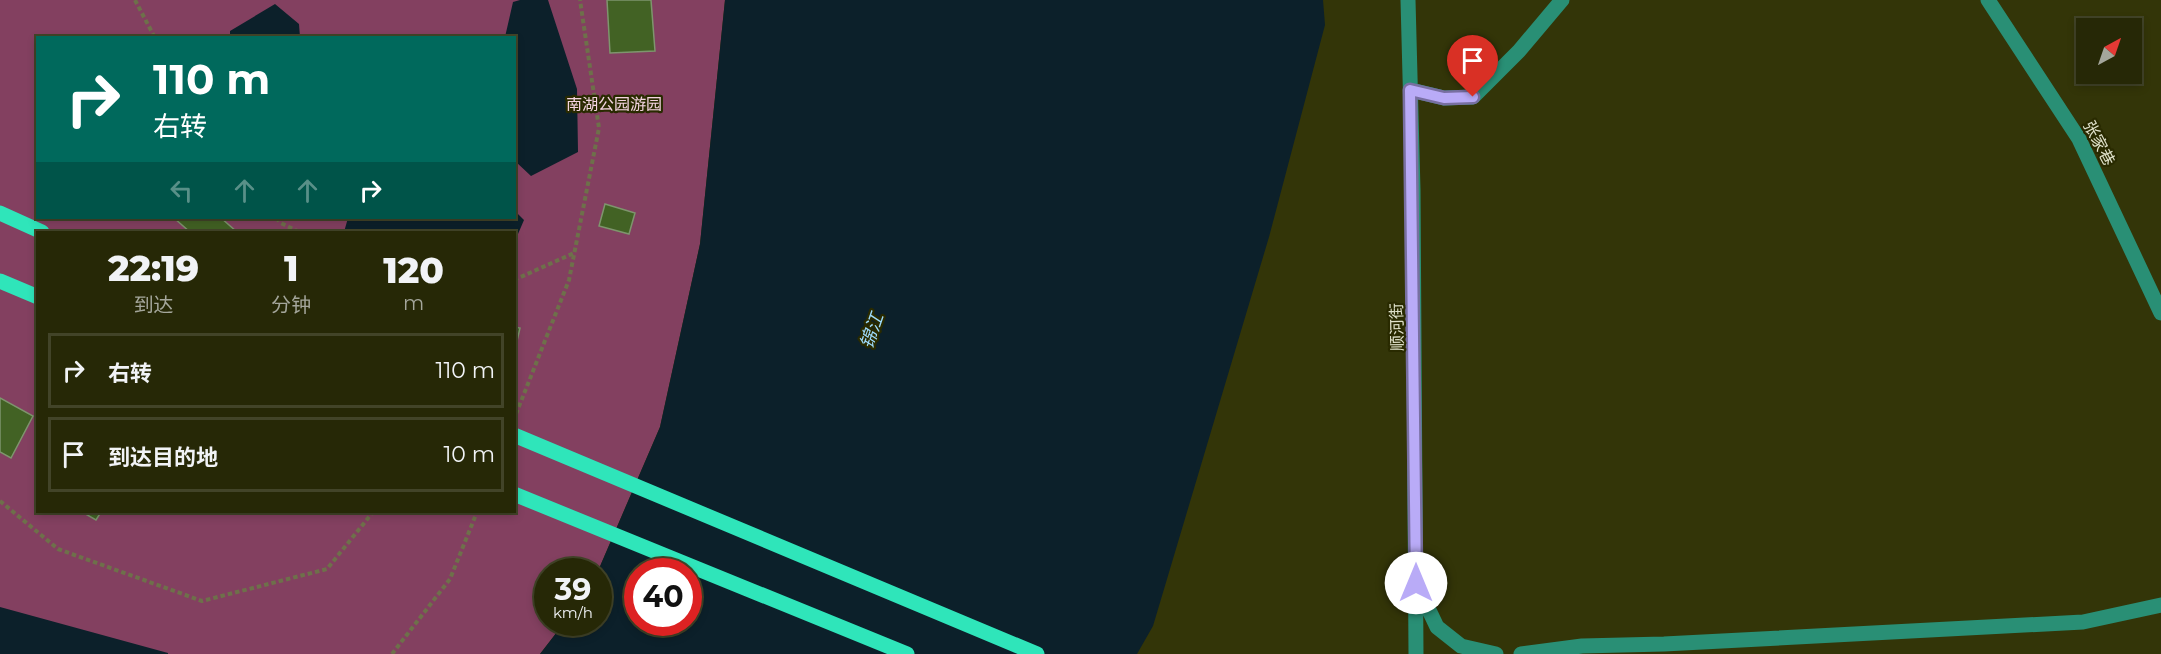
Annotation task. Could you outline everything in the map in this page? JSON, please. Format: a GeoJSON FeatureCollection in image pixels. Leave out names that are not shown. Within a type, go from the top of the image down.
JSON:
{"type":"FeatureCollection","features":[{"type":"Feature","properties":{"kind":"main road"},"geometry":{"type":"LineString","coordinates":[[0,213],[40,231]]}},
{"type":"Feature","properties":{"kind":"main road"},"geometry":{"type":"LineString","coordinates":[[0,281],[36,296]]}},
{"type":"Feature","properties":{"kind":"main road"},"geometry":{"type":"LineString","coordinates":[[516,436],[1037,654]]}},
{"type":"Feature","properties":{"kind":"main road"},"geometry":{"type":"LineString","coordinates":[[516,495],[907,654]]}},
{"type":"Feature","properties":{"kind":"street","name":"顺河街"},"geometry":{"type":"LineString","coordinates":[[1408,0],[1416,654]]}},
{"type":"Feature","properties":{"kind":"street"},"geometry":{"type":"LineString","coordinates":[[1410,90],[1444,98],[1473,97],[1519,51],[1562,0]]}},
{"type":"Feature","properties":{"kind":"street","name":"张家巷"},"geometry":{"type":"LineString","coordinates":[[1988,0],[2079,139],[2161,313]]}},
{"type":"Feature","properties":{"kind":"street"},"geometry":{"type":"LineString","coordinates":[[1416,583],[1437,627],[1461,646],[1496,654]]}},
{"type":"Feature","properties":{"kind":"street"},"geometry":{"type":"LineString","coordinates":[[1521,654],[1582,646],[1664,644],[2083,622],[2161,605]]}},
{"type":"Feature","properties":{"kind":"street"},"geometry":{"type":"LineString","coordinates":[[1564,654],[1582,646]]}},
{"type":"Feature","properties":{"kind":"path"},"geometry":{"type":"LineString","coordinates":[[135,0],[153,36]]}},
{"type":"Feature","properties":{"kind":"path"},"geometry":{"type":"LineString","coordinates":[[516,412],[569,280],[599,128],[580,0]]}},
{"type":"Feature","properties":{"kind":"path"},"geometry":{"type":"LineString","coordinates":[[277,219],[297,231]]}},
{"type":"Feature","properties":{"kind":"path"},"geometry":{"type":"LineString","coordinates":[[516,279],[574,253]]}},
{"type":"Feature","properties":{"kind":"path"},"geometry":{"type":"LineString","coordinates":[[0,501],[58,549],[202,601],[327,569],[372,513]]}},
{"type":"Feature","properties":{"kind":"path"},"geometry":{"type":"LineString","coordinates":[[392,654],[450,579],[477,513]]}},
{"type":"Feature","properties":{"kind":"green space","name":"南湖公园游园"},"geometry":{"type":"Polygon","coordinates":[[[0,0],[725,0],[700,244],[660,427],[604,558],[534,558],[534,636],[554,636],[540,654],[0,654],[0,0]]]}},
{"type":"Feature","properties":{"kind":"water"},"geometry":{"type":"Polygon","coordinates":[[[548,0],[577,89],[578,152],[531,176],[516,162],[516,36],[505,36],[513,2],[548,0]]]}},
{"type":"Feature","properties":{"kind":"water","name":"锦江"},"geometry":{"type":"Polygon","coordinates":[[[725,0],[1323,0],[1325,25],[1269,237],[1153,626],[1137,654],[540,654],[554,636],[612,636],[612,558],[604,558],[660,427],[700,244],[725,0]]]}},
{"type":"Feature","properties":{"kind":"water"},"geometry":{"type":"Polygon","coordinates":[[[275,4],[299,24],[300,36],[230,36],[230,31],[275,4]]]}},
{"type":"Feature","properties":{"kind":"water"},"geometry":{"type":"Polygon","coordinates":[[[516,212],[524,220],[516,239],[516,231],[344,231],[348,219],[516,219],[516,212]]]}},
{"type":"Feature","properties":{"kind":"water"},"geometry":{"type":"Polygon","coordinates":[[[0,607],[168,653],[168,654],[0,654],[0,607]]]}},
{"type":"Feature","properties":{"kind":"building"},"geometry":{"type":"Polygon","coordinates":[[[607,0],[651,0],[655,51],[610,53],[607,0]]]}},
{"type":"Feature","properties":{"kind":"building"},"geometry":{"type":"Polygon","coordinates":[[[605,204],[635,213],[629,234],[599,226],[605,204]]]}},
{"type":"Feature","properties":{"kind":"building"},"geometry":{"type":"Polygon","coordinates":[[[175,219],[222,219],[236,231],[189,231],[175,219]]]}},
{"type":"Feature","properties":{"kind":"building"},"geometry":{"type":"Polygon","coordinates":[[[516,327],[520,328],[516,345],[516,327]]]}},
{"type":"Feature","properties":{"kind":"building"},"geometry":{"type":"Polygon","coordinates":[[[0,398],[33,416],[11,458],[0,452],[0,398]]]}},
{"type":"Feature","properties":{"kind":"building"},"geometry":{"type":"Polygon","coordinates":[[[84,513],[100,513],[96,520],[84,513]]]}},
{"type":"Feature","properties":{"kind":"route"},"geometry":{"type":"LineString","coordinates":[[1416,583],[1414,237],[1410,90],[1444,98],[1473,97]]}}]}
